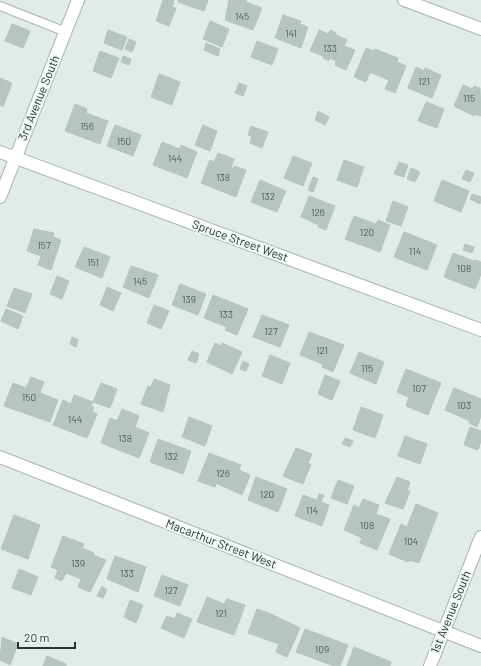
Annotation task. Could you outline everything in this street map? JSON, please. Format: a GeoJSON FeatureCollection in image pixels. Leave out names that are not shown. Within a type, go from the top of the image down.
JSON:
{"type":"FeatureCollection","features":[{"type":"Feature","properties":{"kind":"street","name":"3rd Avenue South"},"geometry":{"type":"LineString","coordinates":[[0,197],[78,0]]}},
{"type":"Feature","properties":{"kind":"street"},"geometry":{"type":"LineString","coordinates":[[404,0],[481,29]]}},
{"type":"Feature","properties":{"kind":"street","name":"Spruce Street West"},"geometry":{"type":"LineString","coordinates":[[0,152],[481,330]]}},
{"type":"Feature","properties":{"kind":"street","name":"Macarthur Street West"},"geometry":{"type":"LineString","coordinates":[[0,457],[481,646]]}},
{"type":"Feature","properties":{"kind":"street","name":"1st Avenue South"},"geometry":{"type":"LineString","coordinates":[[430,666],[481,537]]}},
{"type":"Feature","properties":{"kind":"lane"},"geometry":{"type":"LineString","coordinates":[[0,6],[66,32]]}},
{"type":"Feature","properties":{"kind":"building"},"geometry":{"type":"Polygon","coordinates":[[[163,0],[174,0],[172,7],[176,8],[169,26],[156,21],[163,0]]]}},
{"type":"Feature","properties":{"kind":"building"},"geometry":{"type":"Polygon","coordinates":[[[178,0],[208,0],[204,11],[178,2],[178,0]]]}},
{"type":"Feature","properties":{"kind":"building"},"geometry":{"type":"Polygon","coordinates":[[[229,0],[246,0],[246,2],[262,8],[253,30],[225,20],[229,0]]]}},
{"type":"Feature","properties":{"kind":"building"},"geometry":{"type":"Polygon","coordinates":[[[283,15],[301,21],[300,24],[308,27],[301,48],[275,38],[283,15]]]}},
{"type":"Feature","properties":{"kind":"building"},"geometry":{"type":"Polygon","coordinates":[[[210,21],[229,29],[222,47],[203,39],[210,21]]]}},
{"type":"Feature","properties":{"kind":"building"},"geometry":{"type":"Polygon","coordinates":[[[12,24],[30,31],[23,48],[5,41],[12,24]]]}},
{"type":"Feature","properties":{"kind":"building"},"geometry":{"type":"Polygon","coordinates":[[[108,30],[127,37],[122,50],[104,43],[108,30]]]}},
{"type":"Feature","properties":{"kind":"building"},"geometry":{"type":"Polygon","coordinates":[[[319,30],[328,34],[330,30],[336,33],[336,35],[347,40],[344,46],[355,50],[346,70],[335,65],[336,61],[330,58],[329,61],[323,58],[323,56],[310,51],[319,30]]]}},
{"type":"Feature","properties":{"kind":"building"},"geometry":{"type":"Polygon","coordinates":[[[129,39],[136,42],[132,52],[125,49],[129,39]]]}},
{"type":"Feature","properties":{"kind":"building"},"geometry":{"type":"Polygon","coordinates":[[[257,41],[278,49],[272,65],[251,57],[257,41]]]}},
{"type":"Feature","properties":{"kind":"building"},"geometry":{"type":"Polygon","coordinates":[[[206,43],[220,49],[218,56],[204,50],[206,43]]]}},
{"type":"Feature","properties":{"kind":"building"},"geometry":{"type":"Polygon","coordinates":[[[366,48],[374,51],[375,49],[398,58],[397,62],[406,66],[395,93],[385,89],[389,80],[370,72],[366,82],[354,77],[366,48]]]}},
{"type":"Feature","properties":{"kind":"building"},"geometry":{"type":"Polygon","coordinates":[[[100,51],[119,58],[111,78],[93,71],[100,51]]]}},
{"type":"Feature","properties":{"kind":"building"},"geometry":{"type":"Polygon","coordinates":[[[123,56],[131,59],[129,65],[121,62],[123,56]]]}},
{"type":"Feature","properties":{"kind":"building"},"geometry":{"type":"Polygon","coordinates":[[[416,67],[424,71],[425,68],[441,75],[432,98],[408,88],[416,67]]]}},
{"type":"Feature","properties":{"kind":"building"},"geometry":{"type":"Polygon","coordinates":[[[159,74],[180,82],[172,105],[151,97],[159,74]]]}},
{"type":"Feature","properties":{"kind":"building"},"geometry":{"type":"Polygon","coordinates":[[[0,78],[12,83],[3,107],[0,105],[0,78]]]}},
{"type":"Feature","properties":{"kind":"building"},"geometry":{"type":"Polygon","coordinates":[[[239,83],[247,86],[243,96],[235,93],[239,83]]]}},
{"type":"Feature","properties":{"kind":"building"},"geometry":{"type":"Polygon","coordinates":[[[463,85],[472,89],[474,86],[480,88],[481,116],[475,114],[474,116],[454,106],[463,85]]]}},
{"type":"Feature","properties":{"kind":"building"},"geometry":{"type":"Polygon","coordinates":[[[426,102],[444,109],[437,128],[418,121],[426,102]]]}},
{"type":"Feature","properties":{"kind":"building"},"geometry":{"type":"Polygon","coordinates":[[[75,104],[87,109],[86,113],[108,121],[100,144],[65,131],[75,104]]]}},
{"type":"Feature","properties":{"kind":"building"},"geometry":{"type":"Polygon","coordinates":[[[318,111],[329,117],[325,125],[315,120],[318,111]]]}},
{"type":"Feature","properties":{"kind":"building"},"geometry":{"type":"Polygon","coordinates":[[[115,125],[141,135],[133,156],[107,146],[115,125]]]}},
{"type":"Feature","properties":{"kind":"building"},"geometry":{"type":"Polygon","coordinates":[[[203,125],[217,131],[210,151],[195,145],[203,125]]]}},
{"type":"Feature","properties":{"kind":"building"},"geometry":{"type":"Polygon","coordinates":[[[251,126],[268,132],[262,148],[250,143],[252,136],[248,135],[251,126]]]}},
{"type":"Feature","properties":{"kind":"building"},"geometry":{"type":"Polygon","coordinates":[[[162,142],[180,149],[181,145],[197,152],[187,178],[153,165],[162,142]]]}},
{"type":"Feature","properties":{"kind":"building"},"geometry":{"type":"Polygon","coordinates":[[[218,153],[234,159],[231,168],[233,169],[234,166],[246,170],[236,197],[201,183],[210,160],[214,162],[218,153]]]}},
{"type":"Feature","properties":{"kind":"building"},"geometry":{"type":"Polygon","coordinates":[[[293,156],[312,163],[303,186],[284,178],[293,156]]]}},
{"type":"Feature","properties":{"kind":"building"},"geometry":{"type":"Polygon","coordinates":[[[344,160],[364,167],[357,187],[337,180],[344,160]]]}},
{"type":"Feature","properties":{"kind":"building"},"geometry":{"type":"Polygon","coordinates":[[[399,162],[408,165],[404,177],[394,174],[399,162]]]}},
{"type":"Feature","properties":{"kind":"building"},"geometry":{"type":"Polygon","coordinates":[[[411,168],[420,172],[415,182],[407,179],[411,168]]]}},
{"type":"Feature","properties":{"kind":"building"},"geometry":{"type":"Polygon","coordinates":[[[466,170],[474,173],[470,182],[462,179],[466,170]]]}},
{"type":"Feature","properties":{"kind":"building"},"geometry":{"type":"Polygon","coordinates":[[[313,177],[318,179],[313,192],[308,190],[313,177]]]}},
{"type":"Feature","properties":{"kind":"building"},"geometry":{"type":"Polygon","coordinates":[[[260,180],[286,191],[277,212],[251,202],[260,180]]]}},
{"type":"Feature","properties":{"kind":"building"},"geometry":{"type":"Polygon","coordinates":[[[442,180],[469,191],[461,212],[434,201],[442,180]]]}},
{"type":"Feature","properties":{"kind":"building"},"geometry":{"type":"Polygon","coordinates":[[[472,194],[481,197],[480,204],[470,199],[472,194]]]}},
{"type":"Feature","properties":{"kind":"building"},"geometry":{"type":"Polygon","coordinates":[[[309,196],[335,206],[326,230],[318,227],[319,225],[301,217],[309,196]]]}},
{"type":"Feature","properties":{"kind":"building"},"geometry":{"type":"Polygon","coordinates":[[[393,201],[408,207],[401,226],[386,221],[393,201]]]}},
{"type":"Feature","properties":{"kind":"building"},"geometry":{"type":"Polygon","coordinates":[[[354,216],[376,224],[378,220],[390,225],[380,252],[345,239],[354,216]]]}},
{"type":"Feature","properties":{"kind":"building"},"geometry":{"type":"Polygon","coordinates":[[[34,229],[54,233],[53,237],[61,240],[51,270],[38,265],[41,256],[27,251],[34,229]]]}},
{"type":"Feature","properties":{"kind":"building"},"geometry":{"type":"Polygon","coordinates":[[[404,232],[437,245],[427,270],[394,257],[404,232]]]}},
{"type":"Feature","properties":{"kind":"building"},"geometry":{"type":"Polygon","coordinates":[[[465,244],[474,247],[472,253],[463,250],[465,244]]]}},
{"type":"Feature","properties":{"kind":"building"},"geometry":{"type":"Polygon","coordinates":[[[84,247],[110,257],[102,278],[75,267],[84,247]]]}},
{"type":"Feature","properties":{"kind":"building"},"geometry":{"type":"Polygon","coordinates":[[[453,253],[481,262],[481,274],[475,289],[444,277],[453,253]]]}},
{"type":"Feature","properties":{"kind":"building"},"geometry":{"type":"Polygon","coordinates":[[[131,266],[158,275],[149,298],[123,287],[131,266]]]}},
{"type":"Feature","properties":{"kind":"building"},"geometry":{"type":"Polygon","coordinates":[[[57,276],[69,281],[62,299],[50,294],[57,276]]]}},
{"type":"Feature","properties":{"kind":"building"},"geometry":{"type":"Polygon","coordinates":[[[180,284],[206,294],[198,315],[172,305],[180,284]]]}},
{"type":"Feature","properties":{"kind":"building"},"geometry":{"type":"Polygon","coordinates":[[[107,287],[121,293],[113,311],[100,305],[107,287]]]}},
{"type":"Feature","properties":{"kind":"building"},"geometry":{"type":"Polygon","coordinates":[[[14,288],[32,294],[25,313],[7,306],[14,288]]]}},
{"type":"Feature","properties":{"kind":"building"},"geometry":{"type":"Polygon","coordinates":[[[213,295],[248,309],[237,335],[225,330],[227,327],[204,318],[213,295]]]}},
{"type":"Feature","properties":{"kind":"building"},"geometry":{"type":"Polygon","coordinates":[[[154,305],[169,311],[161,329],[147,323],[154,305]]]}},
{"type":"Feature","properties":{"kind":"building"},"geometry":{"type":"Polygon","coordinates":[[[6,309],[23,316],[18,329],[1,321],[6,309]]]}},
{"type":"Feature","properties":{"kind":"building"},"geometry":{"type":"Polygon","coordinates":[[[262,315],[289,325],[280,347],[253,337],[262,315]]]}},
{"type":"Feature","properties":{"kind":"building"},"geometry":{"type":"Polygon","coordinates":[[[309,332],[344,345],[333,372],[322,367],[323,364],[300,355],[309,332]]]}},
{"type":"Feature","properties":{"kind":"building"},"geometry":{"type":"Polygon","coordinates":[[[72,337],[78,340],[76,347],[70,344],[72,337]]]}},
{"type":"Feature","properties":{"kind":"building"},"geometry":{"type":"Polygon","coordinates":[[[215,343],[221,346],[222,343],[242,352],[232,374],[207,362],[215,343]]]}},
{"type":"Feature","properties":{"kind":"building"},"geometry":{"type":"Polygon","coordinates":[[[192,351],[199,354],[196,363],[188,360],[192,351]]]}},
{"type":"Feature","properties":{"kind":"building"},"geometry":{"type":"Polygon","coordinates":[[[359,352],[384,362],[376,384],[350,373],[359,352]]]}},
{"type":"Feature","properties":{"kind":"building"},"geometry":{"type":"Polygon","coordinates":[[[270,355],[290,363],[282,384],[262,376],[270,355]]]}},
{"type":"Feature","properties":{"kind":"building"},"geometry":{"type":"Polygon","coordinates":[[[243,361],[249,364],[246,371],[240,369],[243,361]]]}},
{"type":"Feature","properties":{"kind":"building"},"geometry":{"type":"Polygon","coordinates":[[[406,369],[441,383],[428,415],[406,406],[409,397],[397,392],[406,369]]]}},
{"type":"Feature","properties":{"kind":"building"},"geometry":{"type":"Polygon","coordinates":[[[325,375],[340,381],[332,400],[318,394],[325,375]]]}},
{"type":"Feature","properties":{"kind":"building"},"geometry":{"type":"Polygon","coordinates":[[[31,377],[44,382],[40,393],[58,400],[50,422],[4,406],[13,383],[26,388],[31,377]]]}},
{"type":"Feature","properties":{"kind":"building"},"geometry":{"type":"Polygon","coordinates":[[[154,379],[170,385],[163,412],[141,404],[148,386],[151,387],[154,379]]]}},
{"type":"Feature","properties":{"kind":"building"},"geometry":{"type":"Polygon","coordinates":[[[101,383],[117,389],[110,408],[93,402],[101,383]]]}},
{"type":"Feature","properties":{"kind":"building"},"geometry":{"type":"Polygon","coordinates":[[[454,388],[481,399],[481,416],[477,427],[469,423],[470,421],[445,410],[454,388]]]}},
{"type":"Feature","properties":{"kind":"building"},"geometry":{"type":"Polygon","coordinates":[[[74,395],[93,402],[91,406],[94,407],[92,412],[97,414],[87,438],[53,425],[63,400],[71,404],[74,395]]]}},
{"type":"Feature","properties":{"kind":"building"},"geometry":{"type":"Polygon","coordinates":[[[361,407],[383,415],[375,438],[353,430],[361,407]]]}},
{"type":"Feature","properties":{"kind":"building"},"geometry":{"type":"Polygon","coordinates":[[[122,409],[139,416],[135,427],[149,433],[139,458],[101,443],[110,418],[117,421],[122,409]]]}},
{"type":"Feature","properties":{"kind":"building"},"geometry":{"type":"Polygon","coordinates":[[[189,417],[212,426],[205,446],[182,437],[189,417]]]}},
{"type":"Feature","properties":{"kind":"building"},"geometry":{"type":"Polygon","coordinates":[[[470,427],[481,431],[481,441],[478,450],[464,445],[470,427]]]}},
{"type":"Feature","properties":{"kind":"building"},"geometry":{"type":"Polygon","coordinates":[[[405,436],[427,444],[420,464],[398,456],[405,436]]]}},
{"type":"Feature","properties":{"kind":"building"},"geometry":{"type":"Polygon","coordinates":[[[345,438],[353,441],[350,447],[342,444],[345,438]]]}},
{"type":"Feature","properties":{"kind":"building"},"geometry":{"type":"Polygon","coordinates":[[[158,439],[191,451],[183,474],[150,462],[158,439]]]}},
{"type":"Feature","properties":{"kind":"building"},"geometry":{"type":"Polygon","coordinates":[[[296,448],[312,454],[308,463],[311,464],[303,484],[283,476],[296,448]]]}},
{"type":"Feature","properties":{"kind":"building"},"geometry":{"type":"Polygon","coordinates":[[[209,453],[241,465],[239,470],[250,475],[242,495],[216,483],[215,487],[198,481],[209,453]]]}},
{"type":"Feature","properties":{"kind":"building"},"geometry":{"type":"Polygon","coordinates":[[[256,477],[287,489],[278,512],[248,500],[256,477]]]}},
{"type":"Feature","properties":{"kind":"building"},"geometry":{"type":"Polygon","coordinates":[[[397,477],[410,482],[407,491],[410,491],[403,509],[385,503],[397,477]]]}},
{"type":"Feature","properties":{"kind":"building"},"geometry":{"type":"Polygon","coordinates":[[[338,480],[354,486],[347,504],[331,498],[338,480]]]}},
{"type":"Feature","properties":{"kind":"building"},"geometry":{"type":"Polygon","coordinates":[[[319,494],[324,495],[321,502],[329,505],[322,526],[295,516],[303,495],[317,500],[319,494]]]}},
{"type":"Feature","properties":{"kind":"building"},"geometry":{"type":"Polygon","coordinates":[[[363,499],[379,505],[376,514],[390,519],[377,550],[360,543],[362,538],[344,530],[354,505],[359,508],[363,499]]]}},
{"type":"Feature","properties":{"kind":"building"},"geometry":{"type":"Polygon","coordinates":[[[416,504],[438,513],[419,563],[409,560],[408,562],[389,554],[401,524],[407,527],[416,504]]]}},
{"type":"Feature","properties":{"kind":"building"},"geometry":{"type":"Polygon","coordinates":[[[14,515],[40,525],[28,559],[1,549],[14,515]]]}},
{"type":"Feature","properties":{"kind":"building"},"geometry":{"type":"Polygon","coordinates":[[[63,536],[84,544],[82,548],[94,553],[93,555],[106,560],[90,592],[78,587],[81,579],[66,573],[62,581],[55,578],[58,570],[51,567],[63,536]]]}},
{"type":"Feature","properties":{"kind":"building"},"geometry":{"type":"Polygon","coordinates":[[[115,556],[146,567],[138,592],[107,579],[115,556]]]}},
{"type":"Feature","properties":{"kind":"building"},"geometry":{"type":"Polygon","coordinates":[[[19,569],[38,577],[31,595],[12,588],[19,569]]]}},
{"type":"Feature","properties":{"kind":"building"},"geometry":{"type":"Polygon","coordinates":[[[162,575],[188,585],[180,606],[154,596],[162,575]]]}},
{"type":"Feature","properties":{"kind":"building"},"geometry":{"type":"Polygon","coordinates":[[[102,586],[107,590],[103,598],[97,596],[102,586]]]}},
{"type":"Feature","properties":{"kind":"building"},"geometry":{"type":"Polygon","coordinates":[[[207,597],[224,604],[227,599],[245,605],[234,635],[197,622],[207,597]]]}},
{"type":"Feature","properties":{"kind":"building"},"geometry":{"type":"Polygon","coordinates":[[[130,600],[143,605],[136,623],[124,617],[130,600]]]}},
{"type":"Feature","properties":{"kind":"building"},"geometry":{"type":"Polygon","coordinates":[[[257,609],[300,628],[287,657],[276,652],[279,644],[248,633],[257,609]]]}},
{"type":"Feature","properties":{"kind":"building"},"geometry":{"type":"Polygon","coordinates":[[[177,613],[192,619],[184,638],[161,628],[167,616],[175,619],[177,613]]]}},
{"type":"Feature","properties":{"kind":"building"},"geometry":{"type":"Polygon","coordinates":[[[305,629],[348,645],[340,666],[334,666],[296,652],[305,629]]]}},
{"type":"Feature","properties":{"kind":"building"},"geometry":{"type":"Polygon","coordinates":[[[2,637],[18,644],[10,665],[0,660],[2,637]]]}},
{"type":"Feature","properties":{"kind":"building"},"geometry":{"type":"Polygon","coordinates":[[[354,647],[391,662],[390,666],[347,666],[354,647]]]}},
{"type":"Feature","properties":{"kind":"building"},"geometry":{"type":"Polygon","coordinates":[[[47,656],[66,664],[66,666],[43,666],[47,656]]]}}]}
